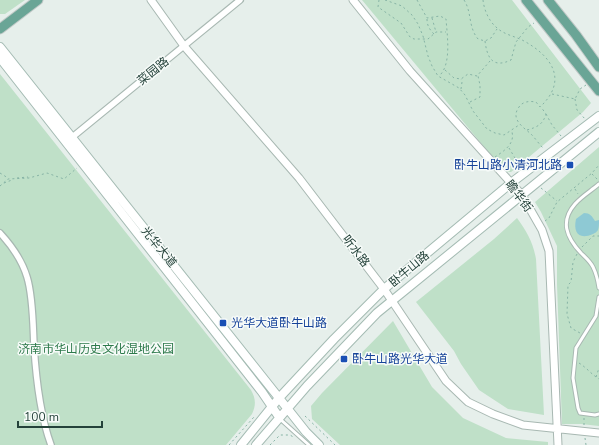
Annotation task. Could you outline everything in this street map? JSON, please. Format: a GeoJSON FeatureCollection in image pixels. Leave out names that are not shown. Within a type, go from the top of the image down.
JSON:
{"type":"FeatureCollection","features":[{"type":"Feature","properties":{"kind":"main road"},"geometry":{"type":"LineString","coordinates":[[0,29],[38,0]]}},
{"type":"Feature","properties":{"kind":"main road"},"geometry":{"type":"LineString","coordinates":[[526,0],[599,91]]}},
{"type":"Feature","properties":{"kind":"main road"},"geometry":{"type":"LineString","coordinates":[[548,0],[599,67]]}},
{"type":"Feature","properties":{"kind":"main road","name":"光华大道"},"geometry":{"type":"LineString","coordinates":[[0,47],[69,139],[84,166],[263,394],[271,408],[279,417]]}},
{"type":"Feature","properties":{"kind":"main road","name":"光华大道"},"geometry":{"type":"LineString","coordinates":[[0,58],[69,139],[306,432],[319,445]]}},
{"type":"Feature","properties":{"kind":"main road","name":"卧牛山路"},"geometry":{"type":"LineString","coordinates":[[241,445],[279,398],[334,339],[384,289],[511,183],[599,116]]}},
{"type":"Feature","properties":{"kind":"main road"},"geometry":{"type":"LineString","coordinates":[[256,445],[287,408],[337,354],[392,300],[599,132]]}},
{"type":"Feature","properties":{"kind":"street","name":"听水路"},"geometry":{"type":"LineString","coordinates":[[150,0],[184,46],[299,178],[392,300],[446,381],[468,402],[493,414],[523,425],[599,433]]}},
{"type":"Feature","properties":{"kind":"street","name":"菜园路"},"geometry":{"type":"LineString","coordinates":[[69,139],[240,0]]}},
{"type":"Feature","properties":{"kind":"street","name":"瞻华街"},"geometry":{"type":"LineString","coordinates":[[353,0],[410,72],[522,195],[542,230],[549,251],[558,445]]}},
{"type":"Feature","properties":{"kind":"street"},"geometry":{"type":"LineString","coordinates":[[0,233],[21,262],[27,277],[33,315],[37,381],[45,430],[51,445]]}},
{"type":"Feature","properties":{"kind":"lane"},"geometry":{"type":"LineString","coordinates":[[599,183],[574,205],[568,215],[566,225],[568,235],[593,267],[599,288]]}},
{"type":"Feature","properties":{"kind":"lane"},"geometry":{"type":"LineString","coordinates":[[599,297],[596,316],[576,348],[573,378],[580,412],[585,414],[599,414]]}},
{"type":"Feature","properties":{"kind":"lane"},"geometry":{"type":"LineString","coordinates":[[279,417],[308,445]]}},
{"type":"Feature","properties":{"kind":"path"},"geometry":{"type":"LineString","coordinates":[[379,0],[378,7],[401,23],[410,37],[414,39],[428,39],[435,33],[447,32]]}},
{"type":"Feature","properties":{"kind":"path"},"geometry":{"type":"LineString","coordinates":[[385,0],[402,6],[412,15],[418,24],[424,39],[428,56],[438,76],[460,89],[473,111],[487,129],[504,135],[519,125]]}},
{"type":"Feature","properties":{"kind":"path"},"geometry":{"type":"LineString","coordinates":[[417,0],[427,18],[427,23],[430,30],[435,33]]}},
{"type":"Feature","properties":{"kind":"path"},"geometry":{"type":"LineString","coordinates":[[464,0],[468,9],[472,29],[478,39],[485,41],[492,38],[497,28]]}},
{"type":"Feature","properties":{"kind":"path"},"geometry":{"type":"LineString","coordinates":[[483,0],[491,22],[497,28],[538,50],[552,65],[555,73],[552,94],[540,107]]}},
{"type":"Feature","properties":{"kind":"path"},"geometry":{"type":"LineString","coordinates":[[427,18],[440,16],[446,19],[448,45],[444,70],[438,76]]}},
{"type":"Feature","properties":{"kind":"path"},"geometry":{"type":"LineString","coordinates":[[432,17],[436,27],[435,33]]}},
{"type":"Feature","properties":{"kind":"path"},"geometry":{"type":"LineString","coordinates":[[491,61],[506,63],[511,60],[516,42],[520,39],[528,27],[540,18]]}},
{"type":"Feature","properties":{"kind":"path"},"geometry":{"type":"LineString","coordinates":[[485,41],[486,49],[491,61]]}},
{"type":"Feature","properties":{"kind":"path"},"geometry":{"type":"LineString","coordinates":[[477,76],[491,61]]}},
{"type":"Feature","properties":{"kind":"path"},"geometry":{"type":"LineString","coordinates":[[444,70],[454,78],[461,79],[468,74],[477,76]]}},
{"type":"Feature","properties":{"kind":"path"},"geometry":{"type":"LineString","coordinates":[[469,102],[480,97],[477,76]]}},
{"type":"Feature","properties":{"kind":"path"},"geometry":{"type":"LineString","coordinates":[[460,89],[462,82],[461,79]]}},
{"type":"Feature","properties":{"kind":"path"},"geometry":{"type":"LineString","coordinates":[[590,123],[577,110],[574,99],[580,89],[592,82]]}},
{"type":"Feature","properties":{"kind":"path"},"geometry":{"type":"LineString","coordinates":[[552,94],[574,99]]}},
{"type":"Feature","properties":{"kind":"path"},"geometry":{"type":"LineString","coordinates":[[549,155],[526,130],[519,125],[516,118],[516,113],[522,104],[531,101],[536,102],[546,114],[552,126],[566,142]]}},
{"type":"Feature","properties":{"kind":"path"},"geometry":{"type":"LineString","coordinates":[[526,130],[539,126],[544,121],[546,114]]}},
{"type":"Feature","properties":{"kind":"path"},"geometry":{"type":"LineString","coordinates":[[490,161],[508,148],[513,136],[511,131]]}},
{"type":"Feature","properties":{"kind":"path"},"geometry":{"type":"LineString","coordinates":[[508,148],[525,173]]}},
{"type":"Feature","properties":{"kind":"path"},"geometry":{"type":"LineString","coordinates":[[539,225],[549,218],[557,202],[592,173],[599,165]]}},
{"type":"Feature","properties":{"kind":"path"},"geometry":{"type":"LineString","coordinates":[[0,172],[9,180],[29,178],[47,173],[64,179],[77,168]]}},
{"type":"Feature","properties":{"kind":"path"},"geometry":{"type":"LineString","coordinates":[[592,173],[599,183]]}},
{"type":"Feature","properties":{"kind":"path"},"geometry":{"type":"LineString","coordinates":[[0,185],[9,180],[20,177],[36,178]]}},
{"type":"Feature","properties":{"kind":"path"},"geometry":{"type":"LineString","coordinates":[[536,183],[557,202]]}},
{"type":"Feature","properties":{"kind":"path"},"geometry":{"type":"LineString","coordinates":[[574,188],[581,198]]}},
{"type":"Feature","properties":{"kind":"path"},"geometry":{"type":"LineString","coordinates":[[584,335],[571,328],[567,314],[568,285],[571,282],[573,262],[579,251],[593,236],[599,236]]}},
{"type":"Feature","properties":{"kind":"path"},"geometry":{"type":"LineString","coordinates":[[575,361],[586,367],[599,379]]}},
{"type":"Feature","properties":{"kind":"path"},"geometry":{"type":"LineString","coordinates":[[596,377],[599,368]]}},
{"type":"Feature","properties":{"kind":"path"},"geometry":{"type":"LineString","coordinates":[[585,414],[583,420],[585,431]]}},
{"type":"Feature","properties":{"kind":"path"},"geometry":{"type":"LineString","coordinates":[[305,416],[335,445]]}},
{"type":"Feature","properties":{"kind":"path"},"geometry":{"type":"LineString","coordinates":[[229,445],[254,417]]}},
{"type":"Feature","properties":{"kind":"path"},"geometry":{"type":"LineString","coordinates":[[270,445],[280,435],[290,436]]}},
{"type":"Feature","properties":{"kind":"green space"},"geometry":{"type":"Polygon","coordinates":[[[0,0],[25,0],[5,14],[0,14],[0,0]]]}},
{"type":"Feature","properties":{"kind":"green space"},"geometry":{"type":"Polygon","coordinates":[[[362,0],[512,0],[591,103],[583,112],[511,172],[505,172],[362,0]]]}},
{"type":"Feature","properties":{"kind":"green space","name":"济南市华山历史文化湿地公园"},"geometry":{"type":"Polygon","coordinates":[[[0,74],[251,390],[255,402],[252,414],[226,445],[0,445],[0,74]]]}},
{"type":"Feature","properties":{"kind":"green space"},"geometry":{"type":"Polygon","coordinates":[[[599,147],[599,426],[562,424],[557,246],[535,202],[599,147]]]}},
{"type":"Feature","properties":{"kind":"green space"},"geometry":{"type":"Polygon","coordinates":[[[517,218],[529,237],[536,259],[544,415],[508,409],[479,390],[454,351],[416,302],[494,239],[517,218]]]}},
{"type":"Feature","properties":{"kind":"green space"},"geometry":{"type":"Polygon","coordinates":[[[393,321],[432,387],[463,418],[506,438],[548,442],[548,445],[340,445],[312,419],[311,406],[393,321]]]}},
{"type":"Feature","properties":{"kind":"water"},"geometry":{"type":"Polygon","coordinates":[[[584,213],[591,215],[595,221],[599,220],[599,228],[597,232],[588,236],[581,236],[575,228],[576,219],[584,213]]]}},
{"type":"Feature","properties":{"kind":"place","name":"卧牛山路小清河北路"},"geometry":{"type":"Point","coordinates":[570,165]}},
{"type":"Feature","properties":{"kind":"place","name":"光华大道卧牛山路"},"geometry":{"type":"Point","coordinates":[223,323]}},
{"type":"Feature","properties":{"kind":"place","name":"卧牛山路光华大道"},"geometry":{"type":"Point","coordinates":[344,359]}}]}
